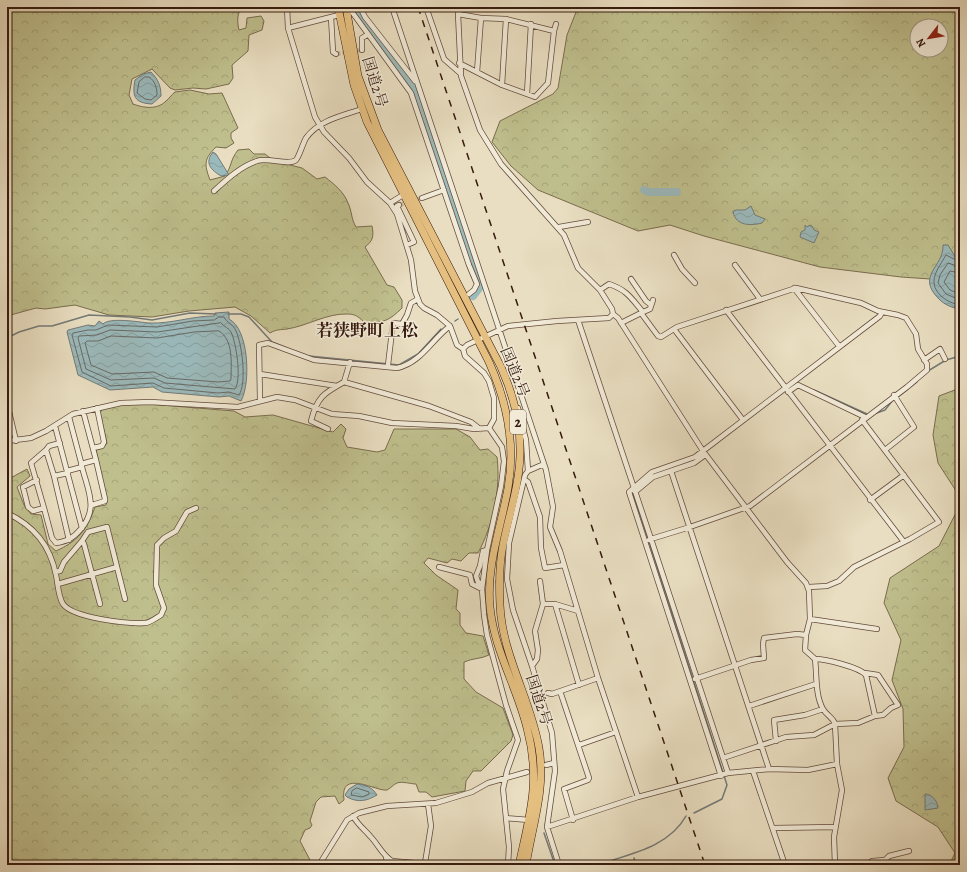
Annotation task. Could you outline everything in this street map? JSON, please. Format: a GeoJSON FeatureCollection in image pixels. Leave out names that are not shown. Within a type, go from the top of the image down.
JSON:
{"type":"FeatureCollection","features":[{"type":"Feature","properties":{"kind":"highway","name":"国道2号"},"geometry":{"type":"LineString","coordinates":[[338,7],[349,67],[362,109],[403,195],[497,380],[510,426],[511,464],[489,584],[490,607],[498,646],[523,716],[532,749],[535,782],[529,820],[519,865]]}},
{"type":"Feature","properties":{"kind":"highway","name":"国道2号"},"geometry":{"type":"LineString","coordinates":[[346,8],[358,76],[378,130],[485,336],[506,379],[514,402],[518,425],[519,460],[513,502],[503,546],[499,585],[500,610],[504,631],[537,735],[541,759],[540,797],[526,865]]}},
{"type":"Feature","properties":{"kind":"street"},"geometry":{"type":"LineString","coordinates":[[287,7],[288,28],[296,51],[310,104],[324,132],[353,163],[367,182],[390,203],[396,214],[407,245],[418,300],[424,308],[437,315],[450,326],[455,342],[463,349],[465,356],[484,373],[489,381],[494,398],[494,418],[489,428]]}},
{"type":"Feature","properties":{"kind":"street"},"geometry":{"type":"LineString","coordinates":[[360,7],[365,17],[416,81]]}},
{"type":"Feature","properties":{"kind":"street"},"geometry":{"type":"LineString","coordinates":[[392,7],[544,464],[552,507],[551,533],[564,565],[598,678],[638,797]]}},
{"type":"Feature","properties":{"kind":"street"},"geometry":{"type":"LineString","coordinates":[[426,7],[445,61],[460,72]]}},
{"type":"Feature","properties":{"kind":"street"},"geometry":{"type":"LineString","coordinates":[[460,7],[458,14],[460,72],[480,130],[495,156],[526,194],[559,227],[568,242],[578,268],[600,290],[612,309],[613,314],[621,323],[704,453],[787,562],[809,587],[810,620],[806,635],[805,650],[815,659],[844,665],[865,673],[878,675],[898,705],[891,708],[883,715],[875,716],[858,723],[835,724],[814,735],[786,737],[723,758]]}},
{"type":"Feature","properties":{"kind":"street"},"geometry":{"type":"LineString","coordinates":[[346,8],[352,12],[367,35],[411,93],[469,265],[477,284],[474,290],[469,294]]}},
{"type":"Feature","properties":{"kind":"street"},"geometry":{"type":"LineString","coordinates":[[458,14],[481,18],[506,19],[531,24],[554,31]]}},
{"type":"Feature","properties":{"kind":"street"},"geometry":{"type":"LineString","coordinates":[[288,28],[339,15]]}},
{"type":"Feature","properties":{"kind":"street"},"geometry":{"type":"LineString","coordinates":[[331,17],[333,52],[336,54]]}},
{"type":"Feature","properties":{"kind":"street"},"geometry":{"type":"LineString","coordinates":[[477,72],[481,18]]}},
{"type":"Feature","properties":{"kind":"street"},"geometry":{"type":"LineString","coordinates":[[502,85],[506,19]]}},
{"type":"Feature","properties":{"kind":"street"},"geometry":{"type":"LineString","coordinates":[[527,94],[531,24]]}},
{"type":"Feature","properties":{"kind":"street"},"geometry":{"type":"LineString","coordinates":[[459,63],[502,85],[535,97],[548,84],[556,24]]}},
{"type":"Feature","properties":{"kind":"street"},"geometry":{"type":"LineString","coordinates":[[362,50],[362,38],[367,35]]}},
{"type":"Feature","properties":{"kind":"street"},"geometry":{"type":"LineString","coordinates":[[406,85],[416,81]]}},
{"type":"Feature","properties":{"kind":"street"},"geometry":{"type":"LineString","coordinates":[[214,191],[246,166],[257,161],[266,159],[290,162],[295,160],[307,136],[320,124],[362,109]]}},
{"type":"Feature","properties":{"kind":"street"},"geometry":{"type":"LineString","coordinates":[[422,198],[444,190]]}},
{"type":"Feature","properties":{"kind":"street"},"geometry":{"type":"LineString","coordinates":[[390,203],[403,195]]}},
{"type":"Feature","properties":{"kind":"street"},"geometry":{"type":"LineString","coordinates":[[399,205],[397,206],[414,242],[407,245]]}},
{"type":"Feature","properties":{"kind":"street"},"geometry":{"type":"LineString","coordinates":[[559,227],[588,222]]}},
{"type":"Feature","properties":{"kind":"street"},"geometry":{"type":"LineString","coordinates":[[674,255],[682,269],[695,283]]}},
{"type":"Feature","properties":{"kind":"street"},"geometry":{"type":"LineString","coordinates":[[469,265],[478,262]]}},
{"type":"Feature","properties":{"kind":"street"},"geometry":{"type":"LineString","coordinates":[[735,265],[760,298]]}},
{"type":"Feature","properties":{"kind":"street"},"geometry":{"type":"LineString","coordinates":[[621,323],[650,309],[652,302],[646,300],[631,279]]}},
{"type":"Feature","properties":{"kind":"street"},"geometry":{"type":"LineString","coordinates":[[600,290],[609,284],[627,292],[660,337],[674,329],[760,298],[794,288],[861,303],[882,312],[906,318],[916,334],[918,349],[927,364],[927,370],[896,397],[864,419],[746,508],[649,540]]}},
{"type":"Feature","properties":{"kind":"street"},"geometry":{"type":"LineString","coordinates":[[794,288],[839,346]]}},
{"type":"Feature","properties":{"kind":"street"},"geometry":{"type":"LineString","coordinates":[[388,364],[392,324],[402,324],[408,315],[411,303],[418,300]]}},
{"type":"Feature","properties":{"kind":"street"},"geometry":{"type":"LineString","coordinates":[[726,310],[870,500],[904,542]]}},
{"type":"Feature","properties":{"kind":"street"},"geometry":{"type":"LineString","coordinates":[[634,490],[651,478],[694,463],[744,420],[787,390],[839,346],[880,316],[882,312]]}},
{"type":"Feature","properties":{"kind":"street"},"geometry":{"type":"LineString","coordinates":[[463,349],[467,345],[499,329],[528,323],[609,318],[613,314]]}},
{"type":"Feature","properties":{"kind":"street"},"geometry":{"type":"LineString","coordinates":[[578,320],[634,490],[724,775]]}},
{"type":"Feature","properties":{"kind":"street"},"geometry":{"type":"LineString","coordinates":[[260,401],[259,345],[268,343],[314,360],[388,364],[397,368],[417,358],[441,332],[450,326]]}},
{"type":"Feature","properties":{"kind":"street"},"geometry":{"type":"LineString","coordinates":[[674,329],[744,420]]}},
{"type":"Feature","properties":{"kind":"street"},"geometry":{"type":"LineString","coordinates":[[924,360],[940,349],[945,359]]}},
{"type":"Feature","properties":{"kind":"street"},"geometry":{"type":"LineString","coordinates":[[328,428],[311,421],[314,407],[323,394],[344,382],[350,362]]}},
{"type":"Feature","properties":{"kind":"street"},"geometry":{"type":"LineString","coordinates":[[260,374],[337,386]]}},
{"type":"Feature","properties":{"kind":"street"},"geometry":{"type":"LineString","coordinates":[[344,382],[429,406],[471,422],[481,429]]}},
{"type":"Feature","properties":{"kind":"street"},"geometry":{"type":"LineString","coordinates":[[787,390],[798,385],[864,419],[885,450],[939,522],[904,542],[854,567],[839,581],[827,586],[809,587]]}},
{"type":"Feature","properties":{"kind":"street"},"geometry":{"type":"LineString","coordinates":[[7,441],[16,441],[36,436],[69,417],[83,411],[135,401],[238,407],[276,397],[286,398],[332,414],[364,416],[392,424],[456,426],[481,429],[489,428]]}},
{"type":"Feature","properties":{"kind":"street"},"geometry":{"type":"LineString","coordinates":[[885,450],[914,427],[896,397]]}},
{"type":"Feature","properties":{"kind":"street"},"geometry":{"type":"LineString","coordinates":[[514,402],[519,411],[524,427],[528,471],[524,479],[509,543],[505,580],[513,610],[550,725],[554,763],[553,788],[547,827],[559,865]]}},
{"type":"Feature","properties":{"kind":"street"},"geometry":{"type":"LineString","coordinates":[[7,403],[16,441]]}},
{"type":"Feature","properties":{"kind":"street"},"geometry":{"type":"LineString","coordinates":[[93,448],[102,446],[104,442],[97,408]]}},
{"type":"Feature","properties":{"kind":"street"},"geometry":{"type":"LineString","coordinates":[[83,411],[105,499],[105,502],[92,505]]}},
{"type":"Feature","properties":{"kind":"street"},"geometry":{"type":"LineString","coordinates":[[60,443],[49,446],[31,463],[52,538],[56,543],[69,540],[87,523],[92,505],[69,417]]}},
{"type":"Feature","properties":{"kind":"street"},"geometry":{"type":"LineString","coordinates":[[55,426],[82,528]]}},
{"type":"Feature","properties":{"kind":"street"},"geometry":{"type":"LineString","coordinates":[[489,428],[502,448],[504,461],[501,486],[487,550],[482,586],[487,635],[506,705],[518,740],[505,777],[503,789],[508,865]]}},
{"type":"Feature","properties":{"kind":"street"},"geometry":{"type":"LineString","coordinates":[[46,450],[54,476],[69,540]]}},
{"type":"Feature","properties":{"kind":"street"},"geometry":{"type":"LineString","coordinates":[[704,453],[652,472],[634,490],[630,492],[694,679],[723,758],[724,775]]}},
{"type":"Feature","properties":{"kind":"street"},"geometry":{"type":"LineString","coordinates":[[54,476],[96,460]]}},
{"type":"Feature","properties":{"kind":"street"},"geometry":{"type":"LineString","coordinates":[[528,471],[544,464]]}},
{"type":"Feature","properties":{"kind":"street"},"geometry":{"type":"LineString","coordinates":[[671,471],[769,769]]}},
{"type":"Feature","properties":{"kind":"street"},"geometry":{"type":"LineString","coordinates":[[870,500],[904,474]]}},
{"type":"Feature","properties":{"kind":"street"},"geometry":{"type":"LineString","coordinates":[[524,479],[528,482],[540,517],[541,548],[546,568],[564,565]]}},
{"type":"Feature","properties":{"kind":"street"},"geometry":{"type":"LineString","coordinates":[[37,480],[23,487],[28,507],[33,511],[44,508]]}},
{"type":"Feature","properties":{"kind":"street"},"geometry":{"type":"LineString","coordinates":[[7,512],[20,519],[35,531],[51,559],[62,602],[72,612],[109,620],[133,623],[148,622],[161,615],[164,608],[156,585],[156,567],[159,551],[157,545],[164,538],[176,531],[187,512],[196,508]]}},
{"type":"Feature","properties":{"kind":"street"},"geometry":{"type":"LineString","coordinates":[[55,572],[60,571],[64,562],[88,532],[107,527],[125,599]]}},
{"type":"Feature","properties":{"kind":"street"},"geometry":{"type":"LineString","coordinates":[[82,541],[93,574],[100,604]]}},
{"type":"Feature","properties":{"kind":"street"},"geometry":{"type":"LineString","coordinates":[[482,586],[478,582],[476,576],[480,566],[481,555],[483,551],[487,550]]}},
{"type":"Feature","properties":{"kind":"street"},"geometry":{"type":"LineString","coordinates":[[439,566],[470,575],[472,584],[482,586]]}},
{"type":"Feature","properties":{"kind":"street"},"geometry":{"type":"LineString","coordinates":[[58,584],[116,567]]}},
{"type":"Feature","properties":{"kind":"street"},"geometry":{"type":"LineString","coordinates":[[532,666],[537,659],[538,650],[535,631],[543,604],[540,581]]}},
{"type":"Feature","properties":{"kind":"street"},"geometry":{"type":"LineString","coordinates":[[543,604],[555,604],[578,611]]}},
{"type":"Feature","properties":{"kind":"street"},"geometry":{"type":"LineString","coordinates":[[555,604],[579,685]]}},
{"type":"Feature","properties":{"kind":"street"},"geometry":{"type":"LineString","coordinates":[[810,620],[877,629]]}},
{"type":"Feature","properties":{"kind":"street"},"geometry":{"type":"LineString","coordinates":[[694,679],[736,665],[764,658],[764,638],[797,634],[806,635]]}},
{"type":"Feature","properties":{"kind":"street"},"geometry":{"type":"LineString","coordinates":[[815,659],[816,684],[823,710],[833,719],[835,724],[837,764],[842,794],[834,837],[835,865]]}},
{"type":"Feature","properties":{"kind":"street"},"geometry":{"type":"LineString","coordinates":[[865,673],[875,716]]}},
{"type":"Feature","properties":{"kind":"street"},"geometry":{"type":"LineString","coordinates":[[548,693],[552,694],[598,678]]}},
{"type":"Feature","properties":{"kind":"street"},"geometry":{"type":"LineString","coordinates":[[749,706],[816,684]]}},
{"type":"Feature","properties":{"kind":"street"},"geometry":{"type":"LineString","coordinates":[[560,691],[579,745],[589,780],[564,789],[573,820]]}},
{"type":"Feature","properties":{"kind":"street"},"geometry":{"type":"LineString","coordinates":[[776,741],[774,720],[805,715],[823,710]]}},
{"type":"Feature","properties":{"kind":"street"},"geometry":{"type":"LineString","coordinates":[[579,745],[616,732]]}},
{"type":"Feature","properties":{"kind":"street"},"geometry":{"type":"LineString","coordinates":[[546,765],[554,763]]}},
{"type":"Feature","properties":{"kind":"street"},"geometry":{"type":"LineString","coordinates":[[547,827],[573,820],[638,797],[724,775],[769,769],[808,770],[837,764]]}},
{"type":"Feature","properties":{"kind":"street"},"geometry":{"type":"LineString","coordinates":[[752,771],[785,865]]}},
{"type":"Feature","properties":{"kind":"street"},"geometry":{"type":"LineString","coordinates":[[319,865],[347,820],[353,816],[380,807],[428,804],[472,792],[488,783],[527,772]]}},
{"type":"Feature","properties":{"kind":"street"},"geometry":{"type":"LineString","coordinates":[[425,863],[431,826],[428,804]]}},
{"type":"Feature","properties":{"kind":"street"},"geometry":{"type":"LineString","coordinates":[[353,816],[357,824],[370,836],[386,857],[392,861],[436,865]]}},
{"type":"Feature","properties":{"kind":"street"},"geometry":{"type":"LineString","coordinates":[[506,818],[529,820]]}},
{"type":"Feature","properties":{"kind":"street"},"geometry":{"type":"LineString","coordinates":[[773,828],[835,827]]}},
{"type":"Feature","properties":{"kind":"street"},"geometry":{"type":"LineString","coordinates":[[866,865],[872,861],[885,860],[889,856],[909,851]]}},
{"type":"Feature","properties":{"kind":"street"},"geometry":{"type":"LineString","coordinates":[[386,857],[388,865]]}},
{"type":"Feature","properties":{"kind":"green space"},"geometry":{"type":"Polygon","coordinates":[[[7,7],[242,7],[238,18],[239,30],[246,28],[247,18],[261,16],[264,21],[262,30],[249,35],[248,51],[232,65],[233,78],[229,84],[206,89],[193,88],[175,90],[170,88],[152,69],[132,79],[129,95],[133,104],[146,107],[155,107],[162,104],[175,92],[190,90],[209,94],[222,93],[238,128],[231,133],[231,138],[234,143],[226,148],[216,147],[207,158],[206,166],[210,180],[225,176],[238,150],[249,149],[254,154],[265,154],[274,161],[302,168],[317,179],[325,177],[344,195],[356,227],[372,226],[372,238],[370,243],[365,247],[387,285],[394,287],[402,300],[402,308],[390,318],[377,322],[366,324],[360,318],[351,314],[340,314],[270,333],[251,316],[235,307],[189,311],[152,317],[109,315],[75,305],[45,309],[36,308],[7,316],[7,7]]]}},
{"type":"Feature","properties":{"kind":"green space"},"geometry":{"type":"Polygon","coordinates":[[[578,7],[960,7],[960,281],[901,277],[820,267],[704,236],[670,225],[638,231],[538,190],[511,166],[492,142],[500,121],[553,94],[558,88],[567,35],[578,7]]]}},
{"type":"Feature","properties":{"kind":"green space"},"geometry":{"type":"Polygon","coordinates":[[[960,388],[960,497],[938,463],[933,435],[939,396],[960,388]]]}},
{"type":"Feature","properties":{"kind":"green space"},"geometry":{"type":"Polygon","coordinates":[[[136,403],[234,411],[245,417],[273,415],[333,432],[341,424],[346,429],[343,438],[347,447],[377,452],[385,450],[394,429],[456,429],[470,437],[480,450],[488,449],[497,457],[498,482],[495,506],[488,531],[478,553],[469,553],[461,561],[452,559],[447,563],[428,558],[424,563],[436,575],[458,590],[456,609],[460,613],[460,625],[466,633],[483,636],[489,655],[464,662],[464,679],[476,692],[503,708],[513,735],[511,741],[481,771],[473,771],[466,781],[465,791],[432,797],[426,792],[419,792],[416,784],[404,782],[399,782],[387,790],[353,783],[347,785],[344,790],[344,800],[339,804],[335,796],[321,797],[316,802],[310,821],[312,825],[310,828],[305,830],[300,841],[310,860],[310,863],[303,865],[7,865],[7,480],[27,469],[30,476],[17,487],[24,505],[31,514],[41,515],[48,544],[56,551],[64,547],[81,534],[89,522],[95,507],[106,505],[107,501],[96,450],[104,447],[107,443],[100,413],[103,408],[136,403]]]}},
{"type":"Feature","properties":{"kind":"green space"},"geometry":{"type":"Polygon","coordinates":[[[960,505],[960,865],[949,865],[955,853],[938,827],[896,801],[888,778],[904,747],[903,709],[892,680],[901,640],[884,603],[890,578],[939,546],[960,505]]]}},
{"type":"Feature","properties":{"kind":"water"},"geometry":{"type":"Polygon","coordinates":[[[151,72],[159,83],[161,96],[152,104],[141,102],[134,94],[135,80],[143,74],[151,72]]]}},
{"type":"Feature","properties":{"kind":"water"},"geometry":{"type":"Polygon","coordinates":[[[213,152],[216,154],[229,175],[221,176],[212,169],[209,160],[213,152]]]}},
{"type":"Feature","properties":{"kind":"water"},"geometry":{"type":"Polygon","coordinates":[[[751,206],[755,215],[765,219],[762,223],[753,225],[744,224],[735,217],[733,212],[736,210],[745,210],[751,206]]]}},
{"type":"Feature","properties":{"kind":"water"},"geometry":{"type":"Polygon","coordinates":[[[805,225],[807,227],[810,225],[812,226],[814,230],[819,232],[814,243],[800,237],[801,232],[805,230],[805,225]]]}},
{"type":"Feature","properties":{"kind":"water"},"geometry":{"type":"Polygon","coordinates":[[[943,245],[948,245],[954,255],[960,258],[960,309],[954,308],[942,302],[932,290],[930,283],[930,277],[940,259],[943,245]]]}},
{"type":"Feature","properties":{"kind":"water"},"geometry":{"type":"Polygon","coordinates":[[[229,312],[229,319],[236,325],[241,334],[246,357],[246,382],[241,401],[229,396],[219,397],[162,392],[153,387],[110,390],[78,375],[67,332],[68,330],[88,325],[95,326],[99,321],[103,324],[118,320],[157,323],[214,316],[215,313],[229,312]]]}},
{"type":"Feature","properties":{"kind":"water"},"geometry":{"type":"Polygon","coordinates":[[[357,784],[368,787],[377,795],[370,799],[359,801],[347,797],[345,795],[349,789],[357,784]]]}},
{"type":"Feature","properties":{"kind":"water"},"geometry":{"type":"Polygon","coordinates":[[[925,794],[930,795],[934,799],[938,808],[925,810],[925,794]]]}},
{"type":"Feature","properties":{"kind":"waterway"},"geometry":{"type":"LineString","coordinates":[[356,7],[364,23],[413,86],[478,278],[480,287],[473,296]]}},
{"type":"Feature","properties":{"kind":"waterway"},"geometry":{"type":"LineString","coordinates":[[644,190],[649,192],[677,192]]}},
{"type":"Feature","properties":{"kind":"waterway"},"geometry":{"type":"LineString","coordinates":[[7,338],[19,332],[39,326],[52,326],[89,315],[130,317],[152,320],[190,313],[216,314]]}},
{"type":"Feature","properties":{"kind":"waterway"},"geometry":{"type":"LineString","coordinates":[[228,314],[241,314],[249,317],[272,342],[287,348]]}},
{"type":"Feature","properties":{"kind":"waterway"},"geometry":{"type":"LineString","coordinates":[[309,356],[399,365],[418,354],[441,329]]}},
{"type":"Feature","properties":{"kind":"waterway"},"geometry":{"type":"LineString","coordinates":[[928,371],[946,360],[960,356]]}},
{"type":"Feature","properties":{"kind":"waterway"},"geometry":{"type":"LineString","coordinates":[[898,397],[917,382]]}},
{"type":"Feature","properties":{"kind":"waterway"},"geometry":{"type":"LineString","coordinates":[[789,388],[797,383],[799,384]]}},
{"type":"Feature","properties":{"kind":"waterway"},"geometry":{"type":"LineString","coordinates":[[814,390],[867,414]]}},
{"type":"Feature","properties":{"kind":"waterway"},"geometry":{"type":"LineString","coordinates":[[874,414],[885,410],[893,400]]}},
{"type":"Feature","properties":{"kind":"waterway"},"geometry":{"type":"LineString","coordinates":[[685,464],[694,460]]}},
{"type":"Feature","properties":{"kind":"waterway"},"geometry":{"type":"LineString","coordinates":[[652,474],[660,472]]}},
{"type":"Feature","properties":{"kind":"waterway"},"geometry":{"type":"LineString","coordinates":[[633,492],[727,785],[722,799],[694,813]]}},
{"type":"Feature","properties":{"kind":"waterway"},"geometry":{"type":"LineString","coordinates":[[597,865],[634,853],[658,843],[669,836],[686,816]]}},
{"type":"Feature","properties":{"kind":"waterway"},"geometry":{"type":"LineString","coordinates":[[544,833],[555,865]]}},
{"type":"Feature","properties":{"kind":"waterway"},"geometry":{"type":"LineString","coordinates":[[634,858],[636,865]]}},
{"type":"Feature","properties":{"kind":"tunnel"},"geometry":{"type":"LineString","coordinates":[[336,54],[362,50]]}},
{"type":"Feature","properties":{"kind":"tunnel"},"geometry":{"type":"LineString","coordinates":[[399,205],[422,198]]}},
{"type":"Feature","properties":{"kind":"tunnel"},"geometry":{"type":"LineString","coordinates":[[482,584],[502,581]]}},
{"type":"Feature","properties":{"kind":"railway"},"geometry":{"type":"LineString","coordinates":[[418,7],[705,865]]}},
{"type":"Feature","properties":{"kind":"district","name":"若狭野町上松"},"geometry":{"type":"Point","coordinates":[367,330]}}]}
